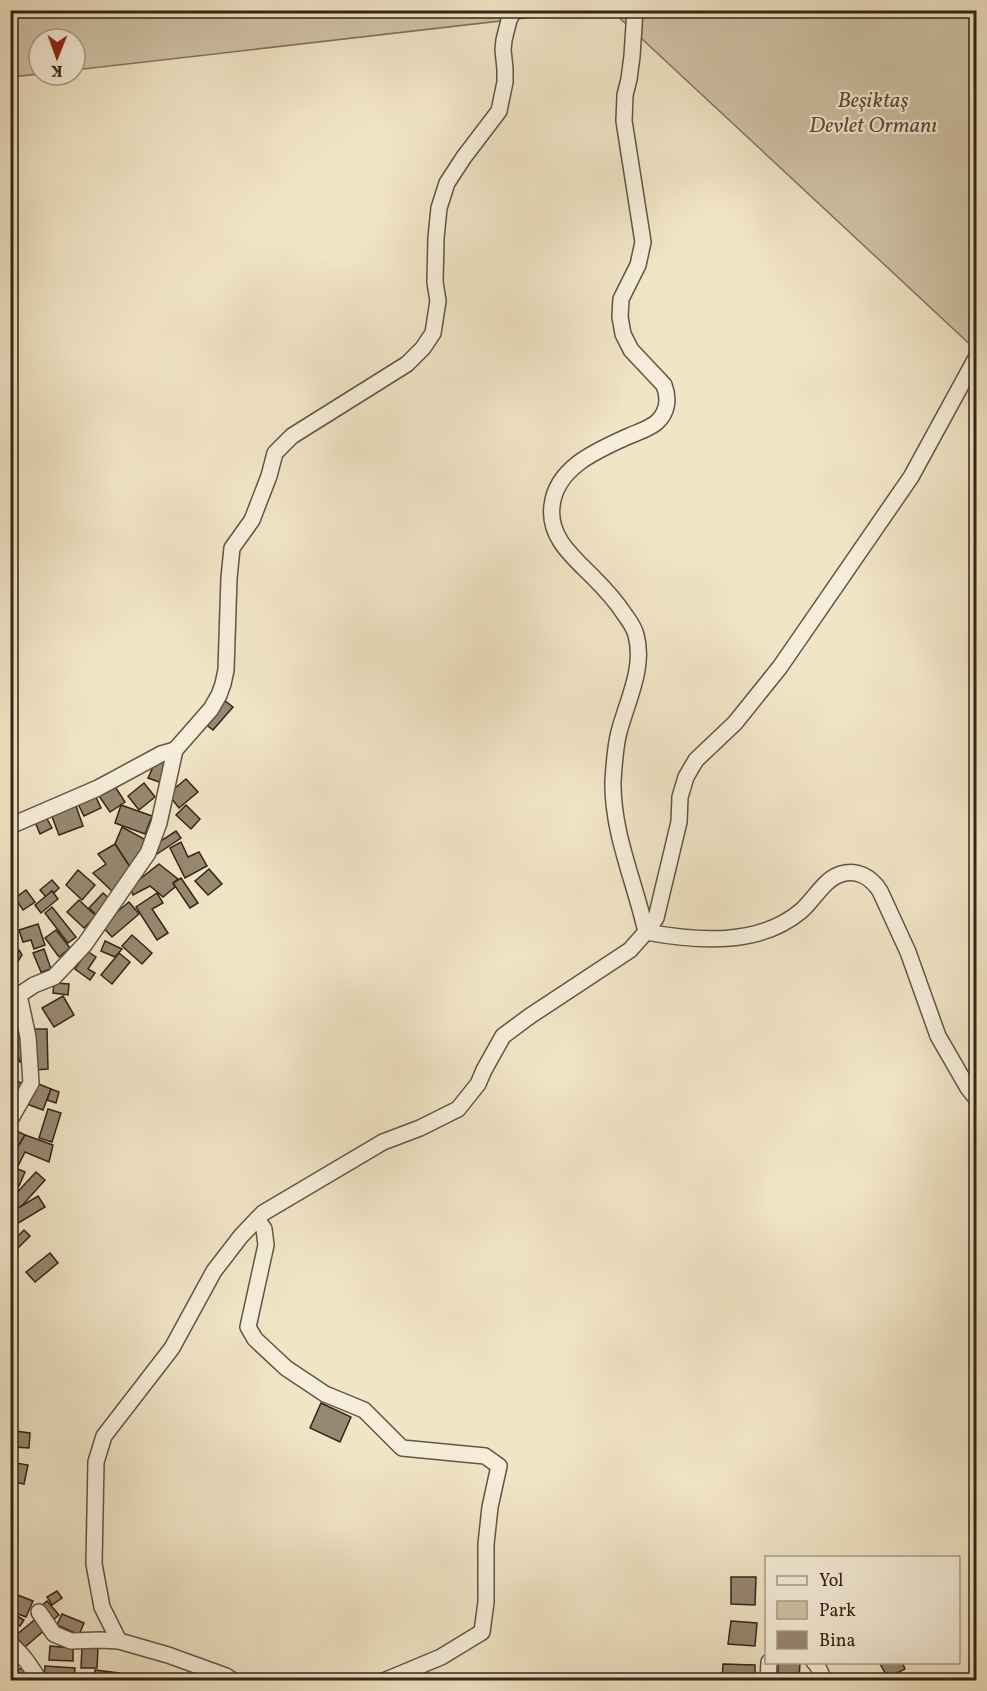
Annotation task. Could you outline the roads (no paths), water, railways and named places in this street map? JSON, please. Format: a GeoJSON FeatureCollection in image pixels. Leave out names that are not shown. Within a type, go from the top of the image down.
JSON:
{"type":"FeatureCollection","features":[{"type":"Feature","properties":{"kind":"street"},"geometry":{"type":"LineString","coordinates":[[10,1120],[31,1083],[28,1037],[19,995],[34,985],[54,977],[85,944],[148,853],[159,823],[175,750],[210,709],[224,684],[232,548],[252,520],[275,453],[292,436],[407,364],[423,348],[433,333],[438,301],[435,282],[436,238],[440,208],[447,183],[499,111],[505,82],[504,40],[514,10]]}},
{"type":"Feature","properties":{"kind":"street"},"geometry":{"type":"LineString","coordinates":[[635,10],[624,121],[643,242],[638,265],[621,299],[620,317],[623,334],[631,350],[664,385],[667,404],[662,416],[652,426],[596,451],[573,467],[554,494],[551,514],[560,541],[614,601],[633,627],[636,636],[639,656],[634,685],[618,735],[613,780],[614,811],[646,932]]}},
{"type":"Feature","properties":{"kind":"street"},"geometry":{"type":"LineString","coordinates":[[118,1641],[102,1607],[94,1564],[96,1462],[104,1436],[172,1348],[214,1271],[241,1236],[263,1213],[383,1142],[420,1128],[458,1109],[478,1084],[503,1036],[630,950],[646,932],[656,918],[679,822],[680,797],[686,777],[696,759],[735,723],[780,667],[911,477],[976,358]]}},
{"type":"Feature","properties":{"kind":"street"},"geometry":{"type":"LineString","coordinates":[[10,826],[98,788],[161,754],[175,750]]}},
{"type":"Feature","properties":{"kind":"street"},"geometry":{"type":"LineString","coordinates":[[646,932],[679,938],[724,938],[751,935],[777,927],[794,916],[836,876],[852,873],[866,876],[880,891],[908,951],[938,1036],[968,1089],[976,1098]]}},
{"type":"Feature","properties":{"kind":"street"},"geometry":{"type":"LineString","coordinates":[[257,1219],[264,1229],[266,1245],[248,1328],[255,1339],[286,1368],[325,1394],[364,1410],[402,1448],[485,1456],[499,1466],[490,1507],[486,1544],[486,1602],[482,1632],[441,1657],[386,1680]]}},
{"type":"Feature","properties":{"kind":"street"},"geometry":{"type":"LineString","coordinates":[[39,1612],[54,1634],[71,1641],[118,1641],[168,1655],[226,1676],[231,1680],[237,1680]]}},
{"type":"Feature","properties":{"kind":"street"},"geometry":{"type":"LineString","coordinates":[[10,1644],[31,1667],[39,1680]]}},
{"type":"Feature","properties":{"kind":"street"},"geometry":{"type":"LineString","coordinates":[[768,1680],[769,1664]]}},
{"type":"Feature","properties":{"kind":"street"},"geometry":{"type":"LineString","coordinates":[[816,1664],[824,1680]]}},
{"type":"Feature","properties":{"kind":"park label","name":"Beşiktaş Devlet Ormanı"},"geometry":{"type":"Point","coordinates":[873,114]}}]}
